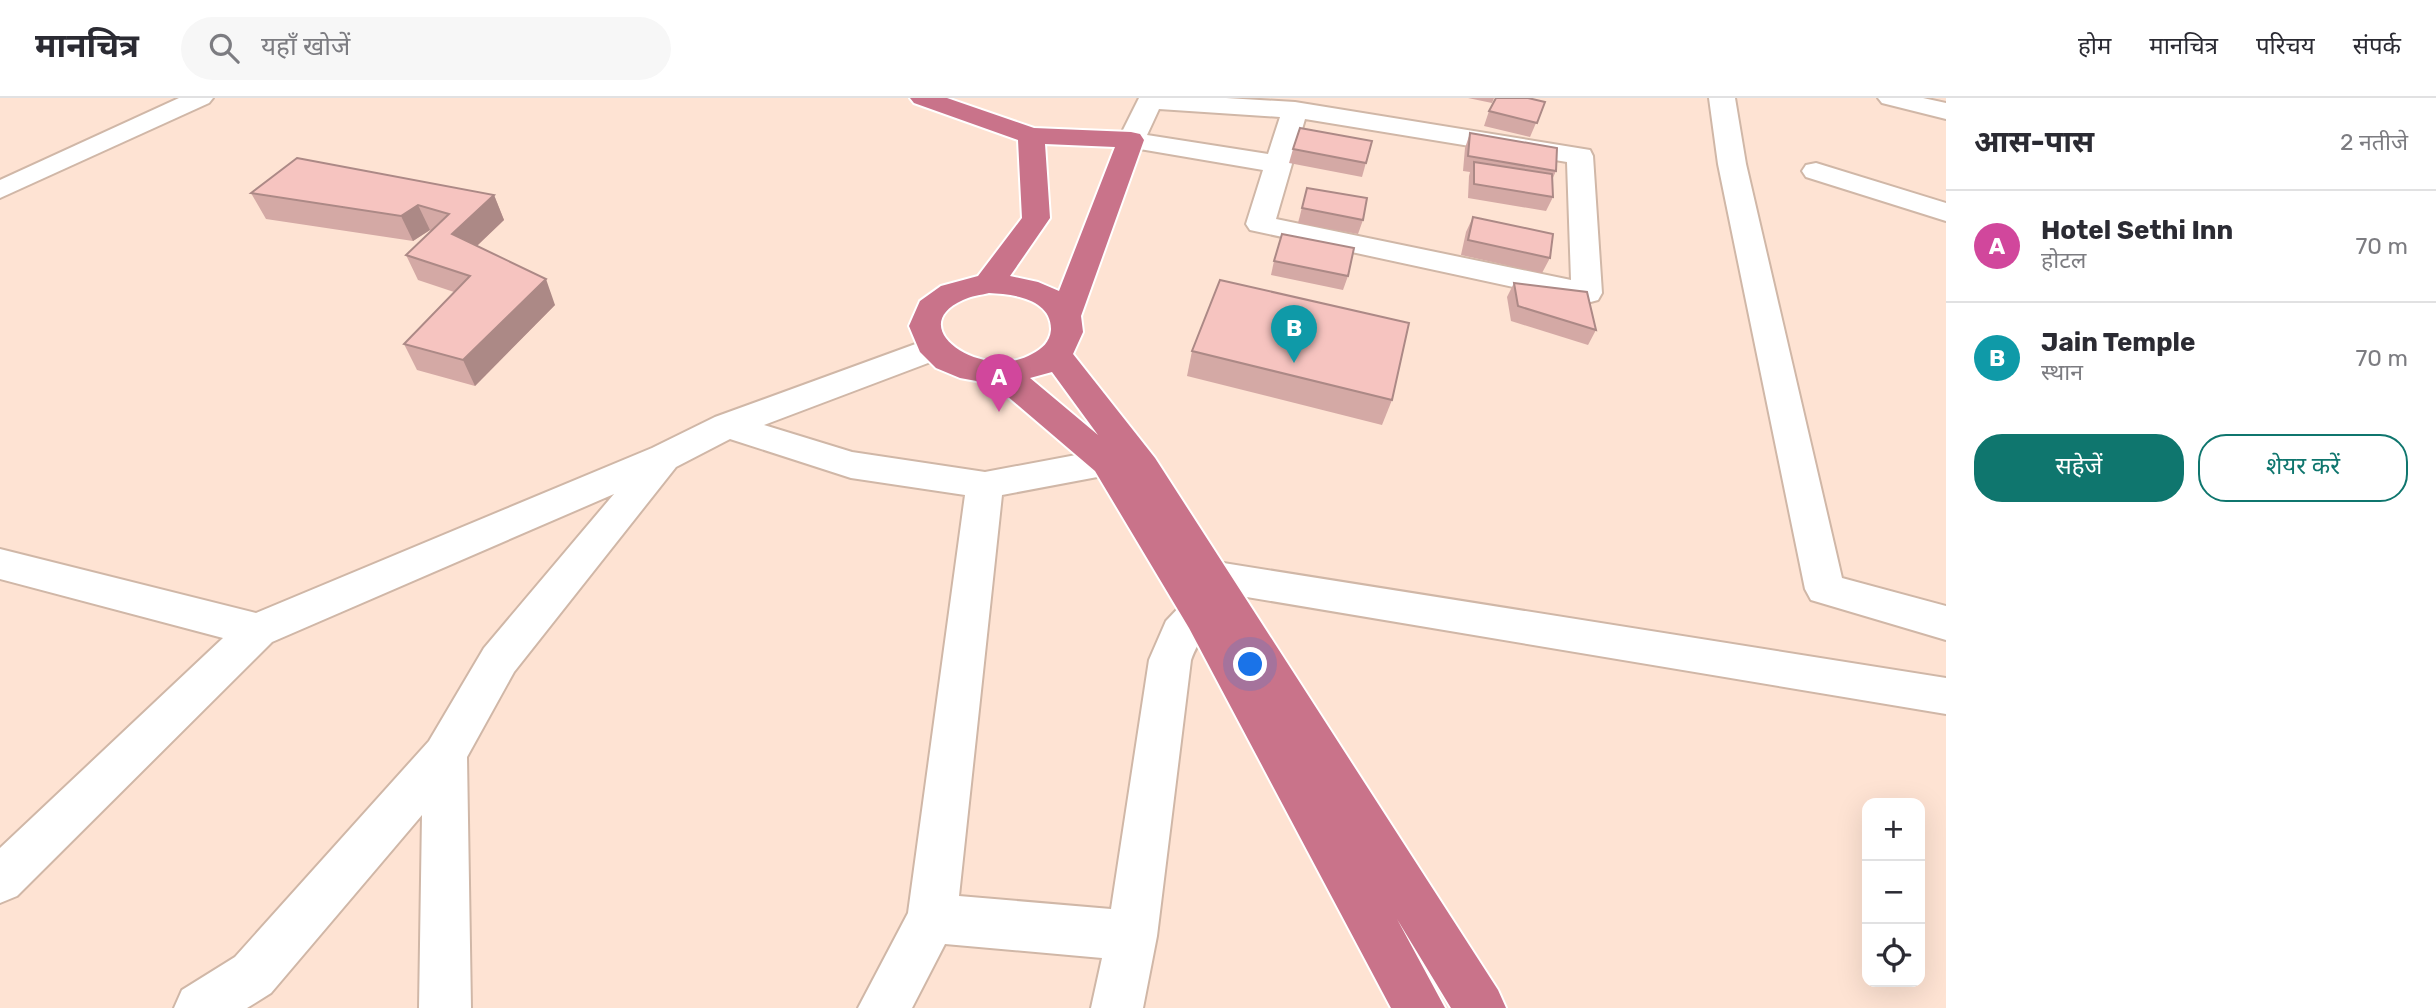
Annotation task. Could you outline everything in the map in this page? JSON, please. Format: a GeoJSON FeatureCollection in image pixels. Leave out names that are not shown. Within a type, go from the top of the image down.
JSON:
{"type":"FeatureCollection","features":[{"type":"Feature","properties":{"kind":"highway"},"geometry":{"type":"LineString","coordinates":[[923,98],[1031,135],[1131,140],[1060,335],[1041,364],[1003,374],[962,368],[945,360],[932,349],[926,337],[925,324],[929,311],[953,291],[989,283],[1009,283],[1036,291],[1057,305],[1060,335],[1121,459],[1447,1008]]}},
{"type":"Feature","properties":{"kind":"highway"},"geometry":{"type":"LineString","coordinates":[[989,283],[1036,218],[1031,135]]}},
{"type":"Feature","properties":{"kind":"highway"},"geometry":{"type":"LineString","coordinates":[[1003,374],[1121,459],[1206,594],[1480,1008]]}},
{"type":"Feature","properties":{"kind":"highway"},"geometry":{"type":"LineString","coordinates":[[1206,594],[1419,1008]]}},
{"type":"Feature","properties":{"kind":"street"},"geometry":{"type":"LineString","coordinates":[[0,190],[201,98]]}},
{"type":"Feature","properties":{"kind":"street"},"geometry":{"type":"LineString","coordinates":[[1722,98],[1732,164],[1825,589],[1946,623]]}},
{"type":"Feature","properties":{"kind":"street"},"geometry":{"type":"LineString","coordinates":[[1891,98],[1946,111]]}},
{"type":"Feature","properties":{"kind":"street"},"geometry":{"type":"LineString","coordinates":[[1279,164],[1131,140],[1152,100],[1295,110],[1580,156],[1587,293],[1260,224],[1279,164],[1295,110]]}},
{"type":"Feature","properties":{"kind":"street"},"geometry":{"type":"LineString","coordinates":[[1816,171],[1946,212]]}},
{"type":"Feature","properties":{"kind":"street"},"geometry":{"type":"LineString","coordinates":[[0,880],[258,630],[665,457],[727,426],[932,349]]}},
{"type":"Feature","properties":{"kind":"street"},"geometry":{"type":"LineString","coordinates":[[727,426],[851,465],[985,485],[1121,459]]}},
{"type":"Feature","properties":{"kind":"street"},"geometry":{"type":"LineString","coordinates":[[200,1008],[253,975],[445,755],[499,660],[665,457]]}},
{"type":"Feature","properties":{"kind":"street"},"geometry":{"type":"LineString","coordinates":[[884,1008],[932,918],[985,485]]}},
{"type":"Feature","properties":{"kind":"street"},"geometry":{"type":"LineString","coordinates":[[0,564],[258,630]]}},
{"type":"Feature","properties":{"kind":"street"},"geometry":{"type":"LineString","coordinates":[[1117,1008],[1132,936],[1170,660],[1180,634],[1206,594],[1946,696]]}},
{"type":"Feature","properties":{"kind":"street"},"geometry":{"type":"LineString","coordinates":[[445,755],[445,1008]]}},
{"type":"Feature","properties":{"kind":"street"},"geometry":{"type":"LineString","coordinates":[[932,918],[1132,936]]}},
{"type":"Feature","properties":{"kind":"building"},"geometry":{"type":"Polygon","coordinates":[[[1496,98],[1528,98],[1545,102],[1537,123],[1489,111],[1496,98]]]}},
{"type":"Feature","properties":{"kind":"building"},"geometry":{"type":"Polygon","coordinates":[[[1300,128],[1372,141],[1366,163],[1293,149],[1300,128]]]}},
{"type":"Feature","properties":{"kind":"building"},"geometry":{"type":"Polygon","coordinates":[[[1470,133],[1557,148],[1556,171],[1468,156],[1470,133]]]}},
{"type":"Feature","properties":{"kind":"building"},"geometry":{"type":"Polygon","coordinates":[[[297,158],[494,195],[452,234],[546,279],[463,360],[404,344],[470,276],[406,255],[449,214],[418,205],[401,216],[251,193],[297,158]]]}},
{"type":"Feature","properties":{"kind":"building"},"geometry":{"type":"Polygon","coordinates":[[[1474,162],[1552,174],[1553,197],[1474,184],[1474,162]]]}},
{"type":"Feature","properties":{"kind":"building"},"geometry":{"type":"Polygon","coordinates":[[[1307,188],[1367,198],[1363,220],[1302,208],[1307,188]]]}},
{"type":"Feature","properties":{"kind":"building"},"geometry":{"type":"Polygon","coordinates":[[[1473,217],[1553,234],[1550,258],[1468,240],[1473,217]]]}},
{"type":"Feature","properties":{"kind":"building"},"geometry":{"type":"Polygon","coordinates":[[[1282,234],[1354,248],[1348,276],[1274,261],[1282,234]]]}},
{"type":"Feature","properties":{"kind":"building"},"geometry":{"type":"Polygon","coordinates":[[[1220,280],[1409,323],[1392,400],[1192,351],[1220,280]]]}},
{"type":"Feature","properties":{"kind":"building"},"geometry":{"type":"Polygon","coordinates":[[[1514,283],[1587,292],[1596,330],[1518,306],[1514,283]]]}},
{"type":"Feature","properties":{"kind":"place","name":"Jain Temple"},"geometry":{"type":"Point","coordinates":[1294,363]}},
{"type":"Feature","properties":{"kind":"place","name":"Hotel Sethi Inn"},"geometry":{"type":"Point","coordinates":[999,412]}}]}
